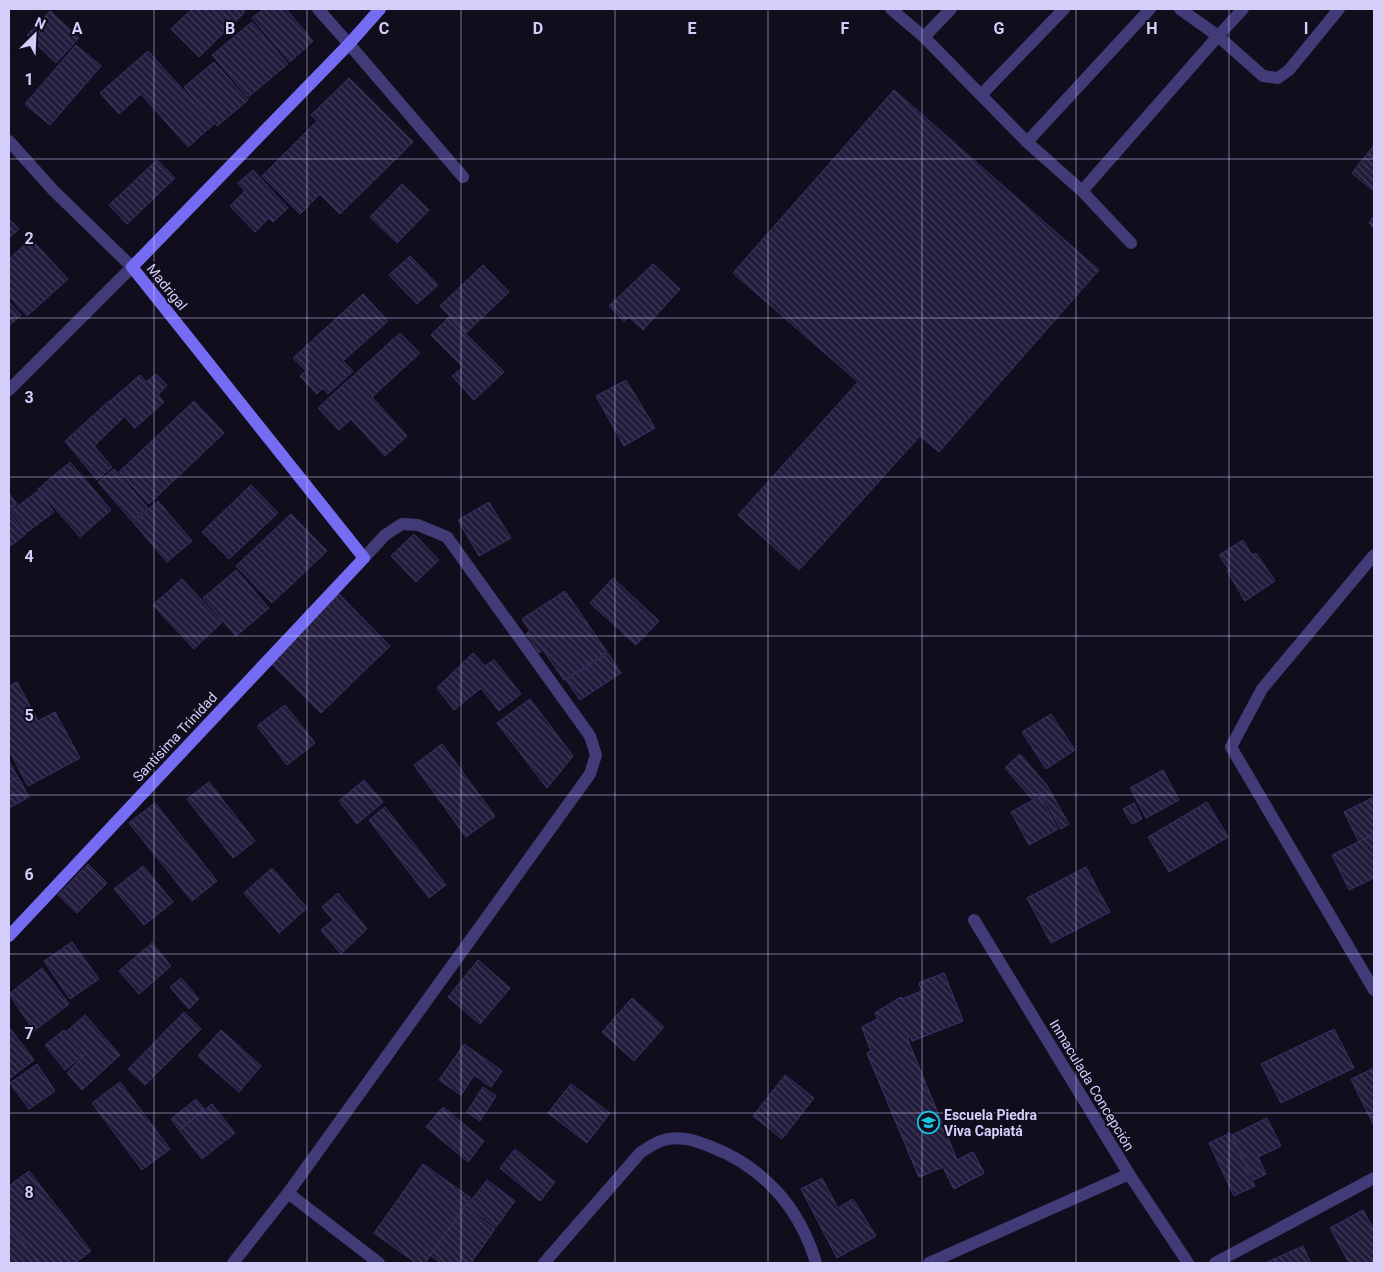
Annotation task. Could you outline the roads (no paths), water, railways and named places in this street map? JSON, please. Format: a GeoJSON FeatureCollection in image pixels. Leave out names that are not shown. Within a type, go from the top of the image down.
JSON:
{"type":"FeatureCollection","features":[{"type":"Feature","properties":{"kind":"street"},"geometry":{"type":"LineString","coordinates":[[318,9],[463,178]]}},
{"type":"Feature","properties":{"kind":"street","name":"Madrigal"},"geometry":{"type":"LineString","coordinates":[[364,558],[132,268],[349,44],[380,9]]}},
{"type":"Feature","properties":{"kind":"street"},"geometry":{"type":"LineString","coordinates":[[891,9],[924,37],[1027,142],[1082,191],[1132,244]]}},
{"type":"Feature","properties":{"kind":"street"},"geometry":{"type":"LineString","coordinates":[[924,37],[951,9]]}},
{"type":"Feature","properties":{"kind":"street"},"geometry":{"type":"LineString","coordinates":[[981,95],[1064,9]]}},
{"type":"Feature","properties":{"kind":"street"},"geometry":{"type":"LineString","coordinates":[[1027,142],[1150,9]]}},
{"type":"Feature","properties":{"kind":"street"},"geometry":{"type":"LineString","coordinates":[[1180,9],[1218,36],[1263,76],[1278,78],[1289,70],[1339,9]]}},
{"type":"Feature","properties":{"kind":"street"},"geometry":{"type":"LineString","coordinates":[[1082,191],[1243,9]]}},
{"type":"Feature","properties":{"kind":"street"},"geometry":{"type":"LineString","coordinates":[[9,142],[53,190],[132,268],[9,390]]}},
{"type":"Feature","properties":{"kind":"street"},"geometry":{"type":"LineString","coordinates":[[233,1263],[288,1193],[590,774],[596,754],[590,736],[447,537],[418,525],[402,524],[385,535],[364,558]]}},
{"type":"Feature","properties":{"kind":"street"},"geometry":{"type":"LineString","coordinates":[[1374,555],[1262,689],[1231,747],[1374,990]]}},
{"type":"Feature","properties":{"kind":"street","name":"Santísima Trinidad"},"geometry":{"type":"LineString","coordinates":[[9,936],[364,558]]}},
{"type":"Feature","properties":{"kind":"street","name":"Inmaculada Concepción"},"geometry":{"type":"LineString","coordinates":[[974,920],[1129,1174],[1188,1263]]}},
{"type":"Feature","properties":{"kind":"street"},"geometry":{"type":"LineString","coordinates":[[544,1263],[640,1152],[661,1140],[691,1139],[732,1155],[754,1168],[775,1187],[795,1217],[816,1263]]}},
{"type":"Feature","properties":{"kind":"street"},"geometry":{"type":"LineString","coordinates":[[929,1263],[1129,1174]]}},
{"type":"Feature","properties":{"kind":"street"},"geometry":{"type":"LineString","coordinates":[[1215,1263],[1374,1178]]}},
{"type":"Feature","properties":{"kind":"street"},"geometry":{"type":"LineString","coordinates":[[288,1193],[379,1263]]}},
{"type":"Feature","properties":{"kind":"place","name":"Escuela Piedra Viva Capiatá"},"geometry":{"type":"Point","coordinates":[928,1123]}}]}
